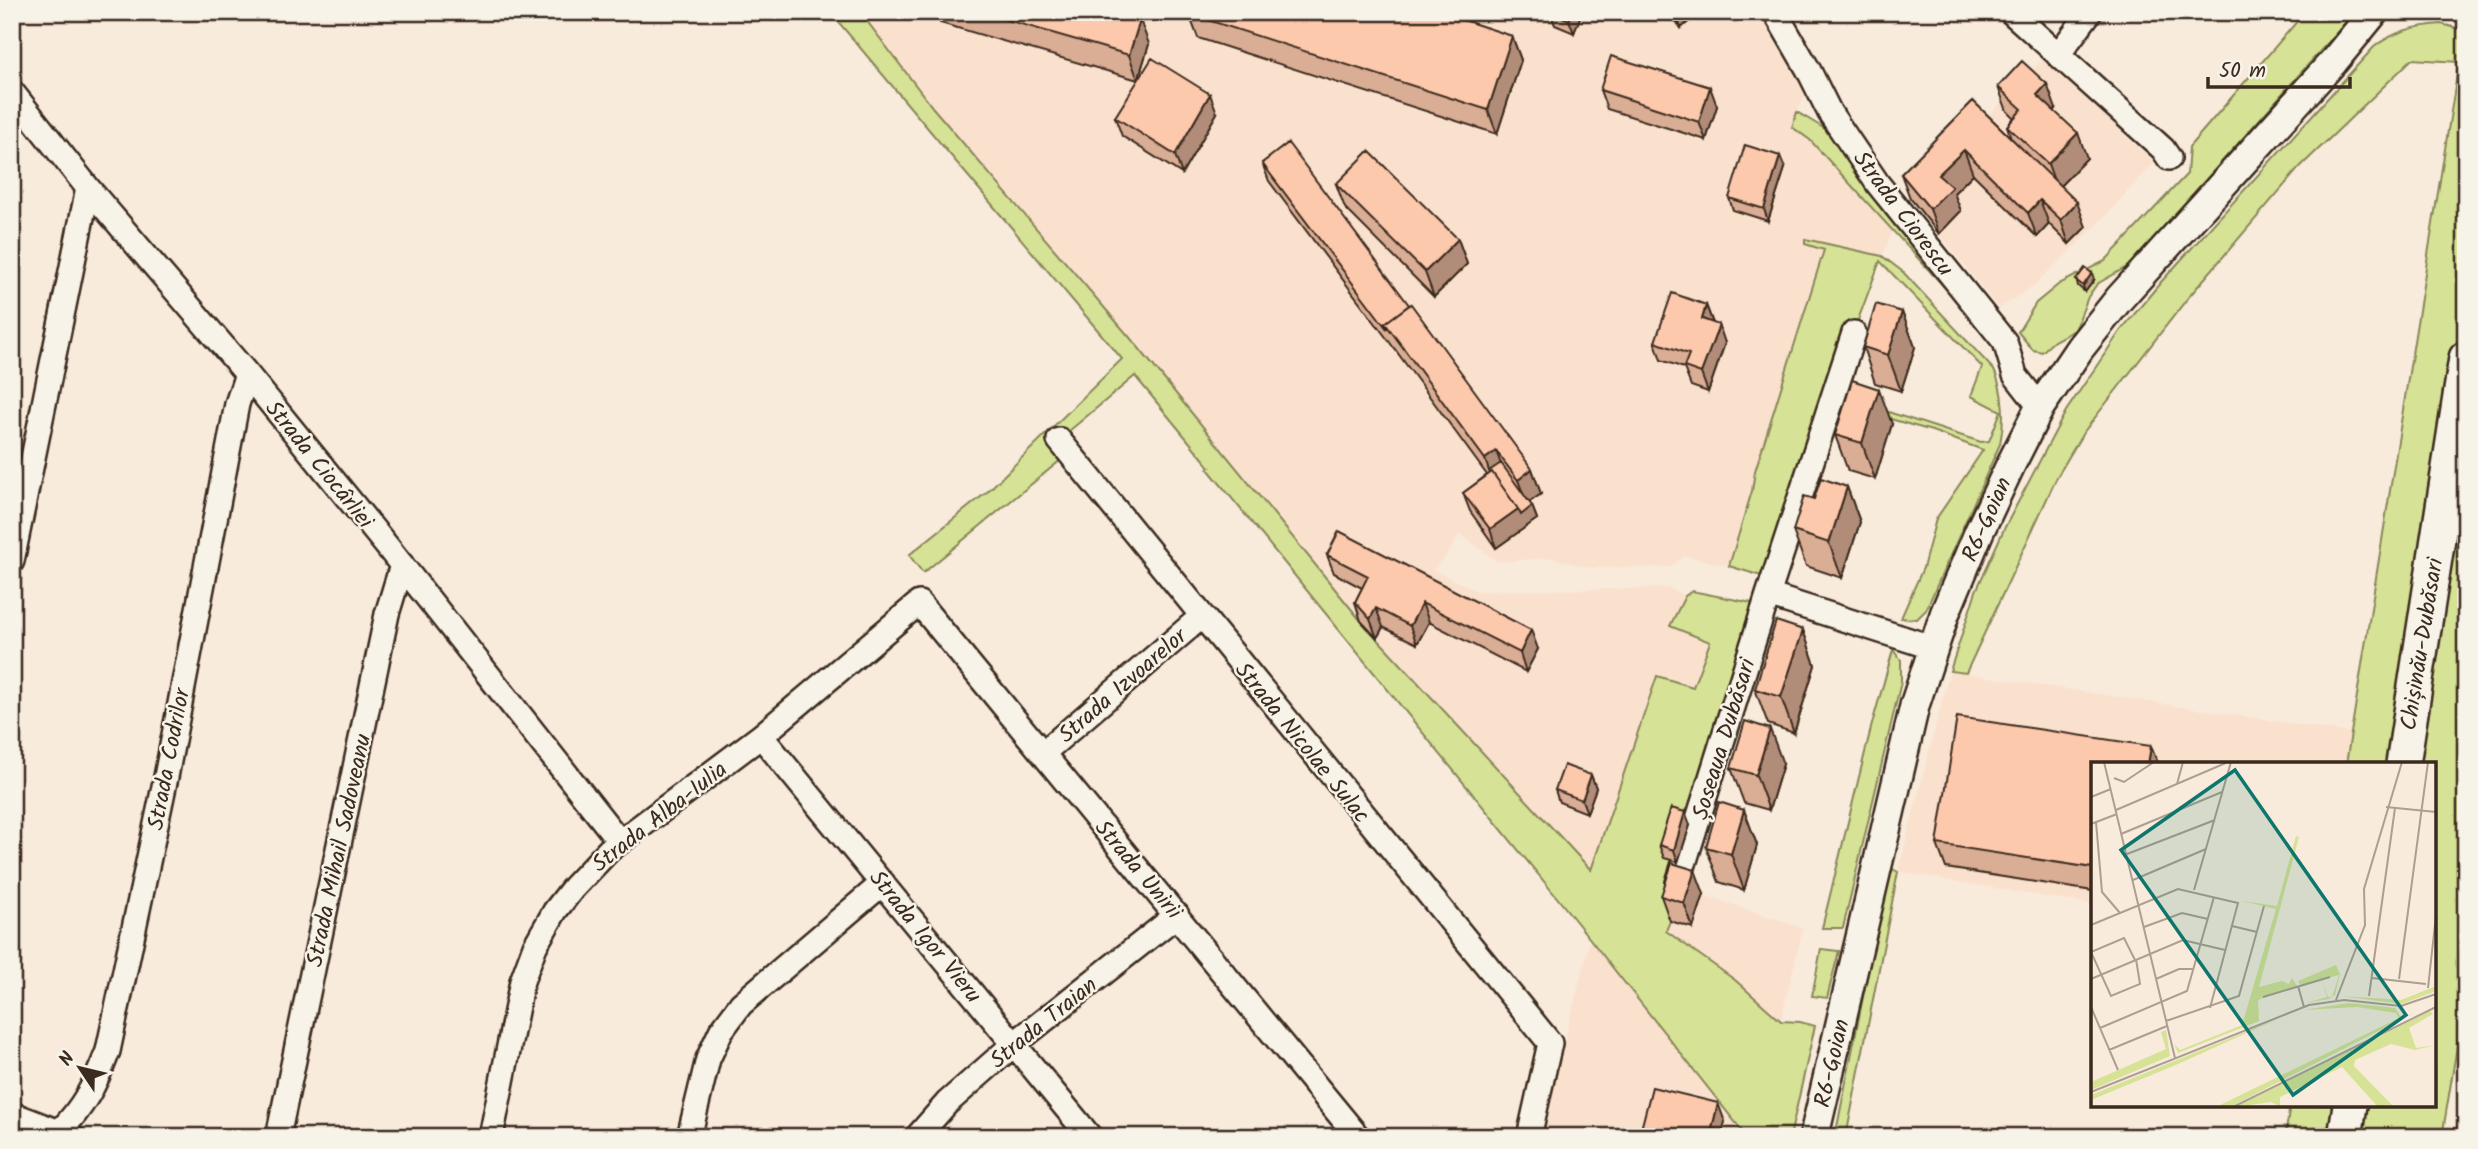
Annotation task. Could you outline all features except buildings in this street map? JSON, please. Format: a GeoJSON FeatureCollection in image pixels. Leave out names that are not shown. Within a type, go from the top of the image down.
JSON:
{"type":"FeatureCollection","features":[{"type":"Feature","properties":{"kind":"highway","name":"Chișinău-Dubăsari"},"geometry":{"type":"LineString","coordinates":[[2403,762],[2466,358]]}},
{"type":"Feature","properties":{"kind":"highway"},"geometry":{"type":"LineString","coordinates":[[2345,1137],[2350,1107]]}},
{"type":"Feature","properties":{"kind":"main road","name":"R6-Goian"},"geometry":{"type":"LineString","coordinates":[[1814,1137],[1915,704],[1979,532],[2040,407],[2080,348],[2147,266],[2334,61],[2374,12]]}},
{"type":"Feature","properties":{"kind":"street","name":"Strada Ciorescu"},"geometry":{"type":"LineString","coordinates":[[1775,12],[1830,113],[1878,184],[2005,342],[2015,375],[2040,407]]}},
{"type":"Feature","properties":{"kind":"street"},"geometry":{"type":"LineString","coordinates":[[2011,12],[2163,149],[2169,158]]}},
{"type":"Feature","properties":{"kind":"street"},"geometry":{"type":"LineString","coordinates":[[2058,55],[2090,12]]}},
{"type":"Feature","properties":{"kind":"street","name":"Strada Ciocârliei"},"geometry":{"type":"LineString","coordinates":[[12,92],[88,188],[247,374],[402,565],[620,842]]}},
{"type":"Feature","properties":{"kind":"street"},"geometry":{"type":"LineString","coordinates":[[12,561],[88,188]]}},
{"type":"Feature","properties":{"kind":"street","name":"Șoseaua Dubăsari"},"geometry":{"type":"LineString","coordinates":[[1678,883],[1854,333]]}},
{"type":"Feature","properties":{"kind":"street","name":"Strada Codrilor"},"geometry":{"type":"LineString","coordinates":[[65,1134],[94,1086],[108,1051],[166,777],[235,417],[247,374]]}},
{"type":"Feature","properties":{"kind":"street","name":"Strada Nicolae Sulac"},"geometry":{"type":"LineString","coordinates":[[1059,440],[1549,1043],[1529,1137]]}},
{"type":"Feature","properties":{"kind":"street","name":"Strada Mihail Sadoveanu"},"geometry":{"type":"LineString","coordinates":[[278,1137],[387,614],[402,565]]}},
{"type":"Feature","properties":{"kind":"street"},"geometry":{"type":"LineString","coordinates":[[1768,595],[1934,648]]}},
{"type":"Feature","properties":{"kind":"street","name":"Strada Alba-Iulia"},"geometry":{"type":"LineString","coordinates":[[491,1137],[522,981],[535,946],[555,911],[573,888],[609,850],[761,736],[919,603]]}},
{"type":"Feature","properties":{"kind":"street","name":"Strada Unirii"},"geometry":{"type":"LineString","coordinates":[[919,603],[1358,1137]]}},
{"type":"Feature","properties":{"kind":"street","name":"Strada Izvoarelor"},"geometry":{"type":"LineString","coordinates":[[1043,753],[1201,617]]}},
{"type":"Feature","properties":{"kind":"street","name":"Strada Igor Vieru"},"geometry":{"type":"LineString","coordinates":[[761,736],[1090,1137]]}},
{"type":"Feature","properties":{"kind":"street"},"geometry":{"type":"LineString","coordinates":[[689,1137],[708,1059],[720,1031],[741,1004],[883,883]]}},
{"type":"Feature","properties":{"kind":"street","name":"Strada Traian"},"geometry":{"type":"LineString","coordinates":[[917,1137],[947,1103],[1014,1044],[1177,915]]}},
{"type":"Feature","properties":{"kind":"street"},"geometry":{"type":"LineString","coordinates":[[12,1114],[65,1134]]}},
{"type":"Feature","properties":{"kind":"shaded area"},"geometry":{"type":"Polygon","coordinates":[[[860,12],[1764,12],[1808,91],[1793,127],[1809,140],[1893,231],[1880,261],[1824,250],[1755,471],[1752,491],[1729,566],[1685,556],[1670,567],[1591,568],[1552,558],[1498,562],[1460,534],[1445,558],[1433,570],[1477,591],[1669,588],[1685,596],[1670,626],[1710,641],[1693,688],[1658,676],[1592,870],[1361,621],[1149,360],[933,108],[860,12]]]}},
{"type":"Feature","properties":{"kind":"shaded area"},"geometry":{"type":"Polygon","coordinates":[[[2043,59],[2155,162],[2091,231],[2033,286],[1999,309],[1910,198],[2043,59]]]}},
{"type":"Feature","properties":{"kind":"shaded area"},"geometry":{"type":"Polygon","coordinates":[[[1950,671],[2351,733],[2346,762],[2091,762],[2091,905],[1898,872],[1950,671]]]}},
{"type":"Feature","properties":{"kind":"shaded area"},"geometry":{"type":"Polygon","coordinates":[[[1681,887],[1803,928],[1781,1021],[1735,980],[1666,931],[1681,887]]]}},
{"type":"Feature","properties":{"kind":"shaded area"},"geometry":{"type":"Polygon","coordinates":[[[1590,940],[1747,1137],[1540,1137],[1590,940]]]}},
{"type":"Feature","properties":{"kind":"green space"},"geometry":{"type":"Polygon","coordinates":[[[830,12],[860,12],[933,108],[1138,347],[1361,621],[1591,870],[1657,676],[1693,687],[1710,642],[1670,626],[1685,596],[1692,591],[1757,604],[1666,931],[1735,980],[1781,1021],[1815,1026],[1790,1137],[1747,1137],[1135,376],[1051,446],[1062,459],[923,573],[909,555],[987,492],[1122,359],[830,12]]]}},
{"type":"Feature","properties":{"kind":"green space"},"geometry":{"type":"Polygon","coordinates":[[[2305,12],[2355,12],[2130,265],[2097,284],[2088,297],[2075,330],[2054,341],[2042,352],[2033,350],[2018,332],[2036,303],[2059,284],[2105,261],[2187,174],[2189,147],[2305,12]]]}},
{"type":"Feature","properties":{"kind":"green space"},"geometry":{"type":"Polygon","coordinates":[[[2441,24],[2466,33],[2466,300],[2394,762],[2346,762],[2459,62],[2412,59],[2299,168],[2187,299],[2083,433],[2057,477],[1966,673],[1950,671],[1976,591],[2004,529],[2066,411],[2121,330],[2161,282],[2374,47],[2406,30],[2441,24]]]}},
{"type":"Feature","properties":{"kind":"green space"},"geometry":{"type":"Polygon","coordinates":[[[1797,112],[1830,132],[1989,336],[1810,140],[1792,127],[1797,112]]]}},
{"type":"Feature","properties":{"kind":"green space"},"geometry":{"type":"Polygon","coordinates":[[[1805,239],[1882,256],[1903,272],[1994,370],[2000,387],[2003,425],[2000,444],[1926,610],[1917,619],[1901,618],[1923,568],[1936,519],[1983,450],[1932,431],[1842,405],[1845,398],[1981,442],[1989,441],[2001,411],[1971,396],[1982,367],[1880,261],[1855,328],[1844,326],[1768,578],[1729,566],[1752,491],[1755,471],[1824,250],[1805,244],[1805,239]]]}},
{"type":"Feature","properties":{"kind":"green space"},"geometry":{"type":"Polygon","coordinates":[[[2466,424],[2466,992],[2442,1137],[2355,1137],[2360,1107],[2436,1107],[2436,762],[2412,762],[2466,424]]]}},
{"type":"Feature","properties":{"kind":"green space"},"geometry":{"type":"Polygon","coordinates":[[[1893,650],[1901,660],[1901,682],[1843,928],[1822,928],[1872,724],[1893,650]]]}},
{"type":"Feature","properties":{"kind":"green space"},"geometry":{"type":"Polygon","coordinates":[[[1889,867],[1898,872],[1846,1137],[1835,1137],[1889,867]]]}},
{"type":"Feature","properties":{"kind":"green space"},"geometry":{"type":"Polygon","coordinates":[[[1821,949],[1839,951],[1827,998],[1812,996],[1821,949]]]}},
{"type":"Feature","properties":{"kind":"green space"},"geometry":{"type":"Polygon","coordinates":[[[2290,1107],[2341,1107],[2336,1137],[2285,1137],[2290,1107]]]}}]}
